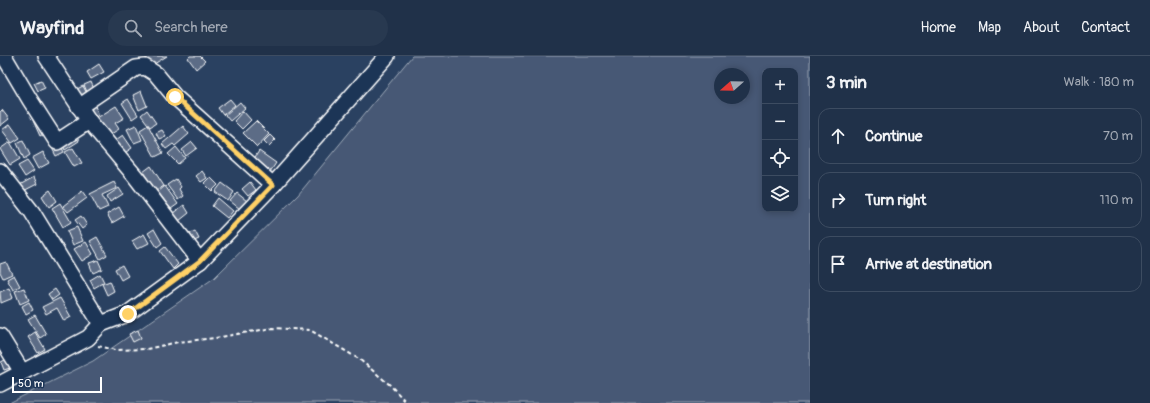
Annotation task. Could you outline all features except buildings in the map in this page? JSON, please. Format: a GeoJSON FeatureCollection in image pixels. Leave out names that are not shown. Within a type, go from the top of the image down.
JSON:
{"type":"FeatureCollection","features":[{"type":"Feature","properties":{"kind":"street"},"geometry":{"type":"LineString","coordinates":[[4,56],[57,142],[90,121]]}},
{"type":"Feature","properties":{"kind":"street"},"geometry":{"type":"LineString","coordinates":[[46,56],[79,107],[135,176],[200,261]]}},
{"type":"Feature","properties":{"kind":"street"},"geometry":{"type":"LineString","coordinates":[[0,384],[88,338],[101,324],[128,314],[200,261],[273,185],[387,56]]}},
{"type":"Feature","properties":{"kind":"street"},"geometry":{"type":"LineString","coordinates":[[79,107],[136,68],[145,67],[156,74],[181,102],[273,185]]}},
{"type":"Feature","properties":{"kind":"street"},"geometry":{"type":"LineString","coordinates":[[0,171],[32,212],[101,324]]}},
{"type":"Feature","properties":{"kind":"street"},"geometry":{"type":"LineString","coordinates":[[0,336],[22,372]]}},
{"type":"Feature","properties":{"kind":"path"},"geometry":{"type":"LineString","coordinates":[[88,338],[99,347],[116,350],[147,349],[178,342],[215,338],[272,328],[310,330],[359,359],[390,385],[407,403]]}},
{"type":"Feature","properties":{"kind":"shaded area"},"geometry":{"type":"Polygon","coordinates":[[[412,56],[810,56],[810,403],[9,403],[93,361],[214,278],[298,195],[412,56]]]}},
{"type":"Feature","properties":{"kind":"route"},"geometry":{"type":"LineString","coordinates":[[128,314],[200,261],[273,185],[175,97]]}}]}
